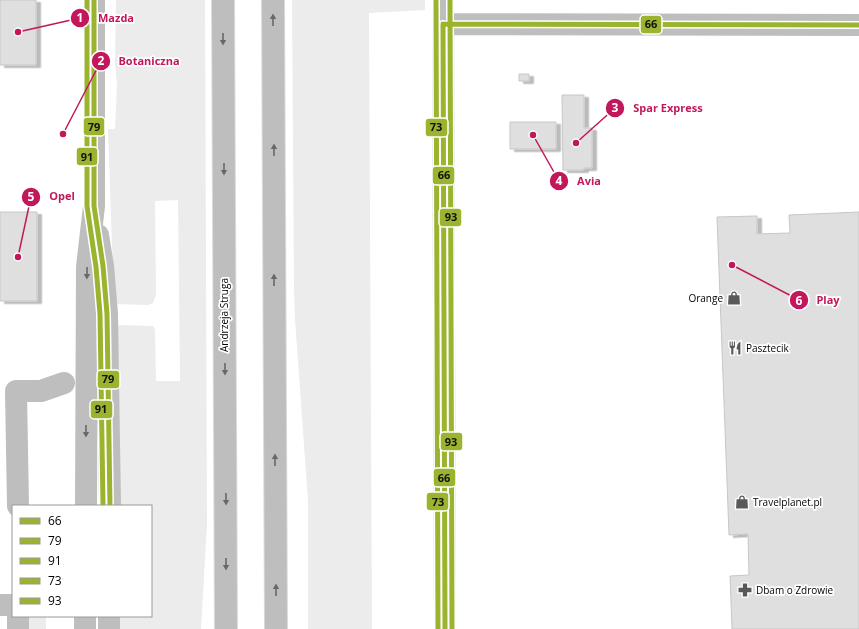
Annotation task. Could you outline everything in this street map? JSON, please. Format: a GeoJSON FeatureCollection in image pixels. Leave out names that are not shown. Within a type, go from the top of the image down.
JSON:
{"type":"FeatureCollection","features":[{"type":"Feature","properties":{"kind":"street"},"geometry":{"type":"LineString","coordinates":[[86,505],[86,267],[94,206],[94,0]]}},
{"type":"Feature","properties":{"kind":"street","name":"Andrzeja Struga"},"geometry":{"type":"LineString","coordinates":[[223,0],[226,629]]}},
{"type":"Feature","properties":{"kind":"street"},"geometry":{"type":"LineString","coordinates":[[273,0],[276,629]]}},
{"type":"Feature","properties":{"kind":"street"},"geometry":{"type":"LineString","coordinates":[[443,0],[445,629]]}},
{"type":"Feature","properties":{"kind":"street"},"geometry":{"type":"LineString","coordinates":[[443,24],[859,25]]}},
{"type":"Feature","properties":{"kind":"street"},"geometry":{"type":"LineString","coordinates":[[94,206],[103,266],[107,314],[110,505]]}},
{"type":"Feature","properties":{"kind":"street"},"geometry":{"type":"LineString","coordinates":[[18,505],[8,391],[41,391],[64,383]]}},
{"type":"Feature","properties":{"kind":"street"},"geometry":{"type":"LineString","coordinates":[[0,605],[12,605]]}},
{"type":"Feature","properties":{"kind":"street"},"geometry":{"type":"LineString","coordinates":[[18,617],[18,629]]}},
{"type":"Feature","properties":{"kind":"street"},"geometry":{"type":"LineString","coordinates":[[85,617],[85,629]]}},
{"type":"Feature","properties":{"kind":"street"},"geometry":{"type":"LineString","coordinates":[[109,617],[109,629]]}},
{"type":"Feature","properties":{"kind":"shaded area"},"geometry":{"type":"Polygon","coordinates":[[[116,0],[205,0],[207,525],[201,629],[117,629],[117,617],[152,617],[152,505],[117,505],[116,326],[153,326],[155,330],[156,381],[180,381],[178,200],[155,201],[156,295],[153,303],[148,305],[114,304],[108,129],[115,129],[117,85],[115,62],[116,0]]]}},
{"type":"Feature","properties":{"kind":"shaded area"},"geometry":{"type":"Polygon","coordinates":[[[292,0],[425,0],[425,10],[369,13],[372,629],[308,629],[308,501],[294,290],[292,0]]]}},
{"type":"Feature","properties":{"kind":"shaded area"},"geometry":{"type":"Polygon","coordinates":[[[29,617],[46,617],[46,629],[28,629],[29,617]]]}},
{"type":"Feature","properties":{"kind":"building"},"geometry":{"type":"Polygon","coordinates":[[[0,0],[36,0],[36,65],[0,65],[0,0]]]}},
{"type":"Feature","properties":{"kind":"building"},"geometry":{"type":"Polygon","coordinates":[[[519,74],[529,74],[529,81],[519,81],[519,74]]]}},
{"type":"Feature","properties":{"kind":"building"},"geometry":{"type":"Polygon","coordinates":[[[562,95],[584,95],[584,128],[592,128],[592,168],[584,168],[584,170],[563,170],[562,95]]]}},
{"type":"Feature","properties":{"kind":"building"},"geometry":{"type":"Polygon","coordinates":[[[510,122],[556,122],[556,149],[510,149],[510,122]]]}},
{"type":"Feature","properties":{"kind":"building"},"geometry":{"type":"Polygon","coordinates":[[[0,212],[37,212],[37,301],[0,301],[0,212]]]}},
{"type":"Feature","properties":{"kind":"building"},"geometry":{"type":"Polygon","coordinates":[[[859,212],[859,629],[732,629],[730,576],[749,575],[748,534],[729,535],[717,217],[757,216],[757,234],[790,233],[789,215],[859,212]]]}},
{"type":"Feature","properties":{"kind":"transit line","name":"91"},"geometry":{"type":"LineString","coordinates":[[87,0],[87,206],[96,267],[100,314],[103,505]]}},
{"type":"Feature","properties":{"kind":"transit line","name":"79"},"geometry":{"type":"LineString","coordinates":[[94,0],[94,206],[103,266],[107,314],[110,505]]}},
{"type":"Feature","properties":{"kind":"transit line","name":"73"},"geometry":{"type":"LineString","coordinates":[[436,0],[438,629]]}},
{"type":"Feature","properties":{"kind":"transit line","name":"93"},"geometry":{"type":"LineString","coordinates":[[450,0],[452,629]]}},
{"type":"Feature","properties":{"kind":"transit line","name":"66"},"geometry":{"type":"LineString","coordinates":[[443,24],[445,629]]}},
{"type":"Feature","properties":{"kind":"transit line","name":"66"},"geometry":{"type":"LineString","coordinates":[[443,24],[859,25]]}},
{"type":"Feature","properties":{"kind":"place","name":"Mazda"},"geometry":{"type":"Point","coordinates":[18,32]}},
{"type":"Feature","properties":{"kind":"place","name":"Botaniczna"},"geometry":{"type":"Point","coordinates":[63,134]}},
{"type":"Feature","properties":{"kind":"place","name":"Avia"},"geometry":{"type":"Point","coordinates":[533,135]}},
{"type":"Feature","properties":{"kind":"place","name":"Spar Express"},"geometry":{"type":"Point","coordinates":[576,143]}},
{"type":"Feature","properties":{"kind":"place","name":"Opel"},"geometry":{"type":"Point","coordinates":[18,257]}},
{"type":"Feature","properties":{"kind":"place","name":"Play"},"geometry":{"type":"Point","coordinates":[732,265]}},
{"type":"Feature","properties":{"kind":"place","name":"Orange"},"geometry":{"type":"Point","coordinates":[734,298]}},
{"type":"Feature","properties":{"kind":"place","name":"Pasztecik"},"geometry":{"type":"Point","coordinates":[735,348]}},
{"type":"Feature","properties":{"kind":"place","name":"Travelplanet.pl"},"geometry":{"type":"Point","coordinates":[742,502]}},
{"type":"Feature","properties":{"kind":"place","name":"Dbam o Zdrowie"},"geometry":{"type":"Point","coordinates":[745,590]}}]}
